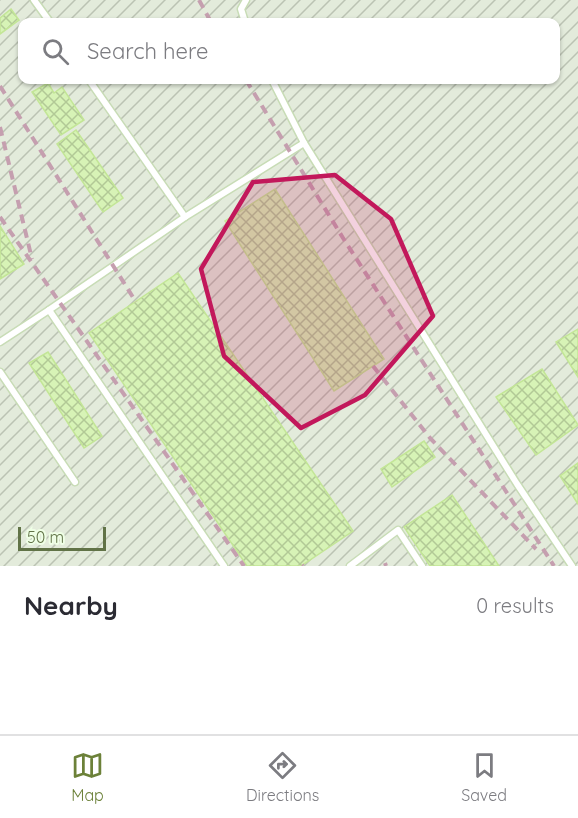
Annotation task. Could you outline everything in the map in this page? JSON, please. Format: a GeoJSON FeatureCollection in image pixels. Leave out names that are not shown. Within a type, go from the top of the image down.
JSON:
{"type":"FeatureCollection","features":[{"type":"Feature","properties":{"kind":"lane"},"geometry":{"type":"LineString","coordinates":[[34,0],[47,18]]}},
{"type":"Feature","properties":{"kind":"lane"},"geometry":{"type":"LineString","coordinates":[[244,18],[241,9],[246,0]]}},
{"type":"Feature","properties":{"kind":"lane"},"geometry":{"type":"LineString","coordinates":[[92,84],[184,217]]}},
{"type":"Feature","properties":{"kind":"lane"},"geometry":{"type":"LineString","coordinates":[[274,84],[304,142],[517,484],[572,566]]}},
{"type":"Feature","properties":{"kind":"lane"},"geometry":{"type":"LineString","coordinates":[[0,342],[184,217],[304,142]]}},
{"type":"Feature","properties":{"kind":"lane"},"geometry":{"type":"LineString","coordinates":[[49,310],[224,566]]}},
{"type":"Feature","properties":{"kind":"lane"},"geometry":{"type":"LineString","coordinates":[[0,372],[75,482]]}},
{"type":"Feature","properties":{"kind":"lane"},"geometry":{"type":"LineString","coordinates":[[350,566],[398,530],[422,566]]}},
{"type":"Feature","properties":{"kind":"highlighted area"},"geometry":{"type":"Polygon","coordinates":[[[335,175],[391,219],[433,316],[365,395],[301,428],[224,356],[201,269],[253,182],[335,175]]]}},
{"type":"Feature","properties":{"kind":"shaded area"},"geometry":{"type":"Polygon","coordinates":[[[0,0],[578,0],[578,566],[0,566],[0,0]]]}},
{"type":"Feature","properties":{"kind":"building"},"geometry":{"type":"Polygon","coordinates":[[[11,9],[18,21],[0,34],[0,18],[11,9]]]}},
{"type":"Feature","properties":{"kind":"building"},"geometry":{"type":"Polygon","coordinates":[[[46,84],[54,93],[62,87],[84,120],[61,135],[32,92],[46,84]]]}},
{"type":"Feature","properties":{"kind":"building"},"geometry":{"type":"Polygon","coordinates":[[[76,130],[123,198],[103,212],[57,144],[76,130]]]}},
{"type":"Feature","properties":{"kind":"building"},"geometry":{"type":"Polygon","coordinates":[[[275,189],[384,359],[334,391],[225,221],[275,189]]]}},
{"type":"Feature","properties":{"kind":"building"},"geometry":{"type":"Polygon","coordinates":[[[0,226],[24,264],[0,279],[0,226]]]}},
{"type":"Feature","properties":{"kind":"building"},"geometry":{"type":"Polygon","coordinates":[[[178,273],[353,531],[301,566],[247,566],[89,333],[178,273]]]}},
{"type":"Feature","properties":{"kind":"building"},"geometry":{"type":"Polygon","coordinates":[[[578,329],[578,377],[556,342],[578,329]]]}},
{"type":"Feature","properties":{"kind":"building"},"geometry":{"type":"Polygon","coordinates":[[[48,352],[102,436],[84,448],[29,363],[48,352]]]}},
{"type":"Feature","properties":{"kind":"building"},"geometry":{"type":"Polygon","coordinates":[[[542,369],[578,425],[536,455],[496,397],[542,369]]]}},
{"type":"Feature","properties":{"kind":"building"},"geometry":{"type":"Polygon","coordinates":[[[424,441],[435,457],[392,487],[381,469],[424,441]]]}},
{"type":"Feature","properties":{"kind":"building"},"geometry":{"type":"Polygon","coordinates":[[[578,463],[578,504],[560,476],[578,463]]]}},
{"type":"Feature","properties":{"kind":"building"},"geometry":{"type":"Polygon","coordinates":[[[452,495],[499,566],[430,566],[404,527],[452,495]]]}},
{"type":"Feature","properties":{"kind":"railway"},"geometry":{"type":"LineString","coordinates":[[199,0],[209,18]]}},
{"type":"Feature","properties":{"kind":"railway"},"geometry":{"type":"LineString","coordinates":[[248,84],[343,238],[554,566]]}},
{"type":"Feature","properties":{"kind":"railway"},"geometry":{"type":"LineString","coordinates":[[0,86],[136,302]]}},
{"type":"Feature","properties":{"kind":"railway"},"geometry":{"type":"LineString","coordinates":[[0,127],[32,259]]}},
{"type":"Feature","properties":{"kind":"railway"},"geometry":{"type":"LineString","coordinates":[[0,217],[244,566]]}},
{"type":"Feature","properties":{"kind":"railway"},"geometry":{"type":"LineString","coordinates":[[373,366],[430,438],[536,549]]}}]}
